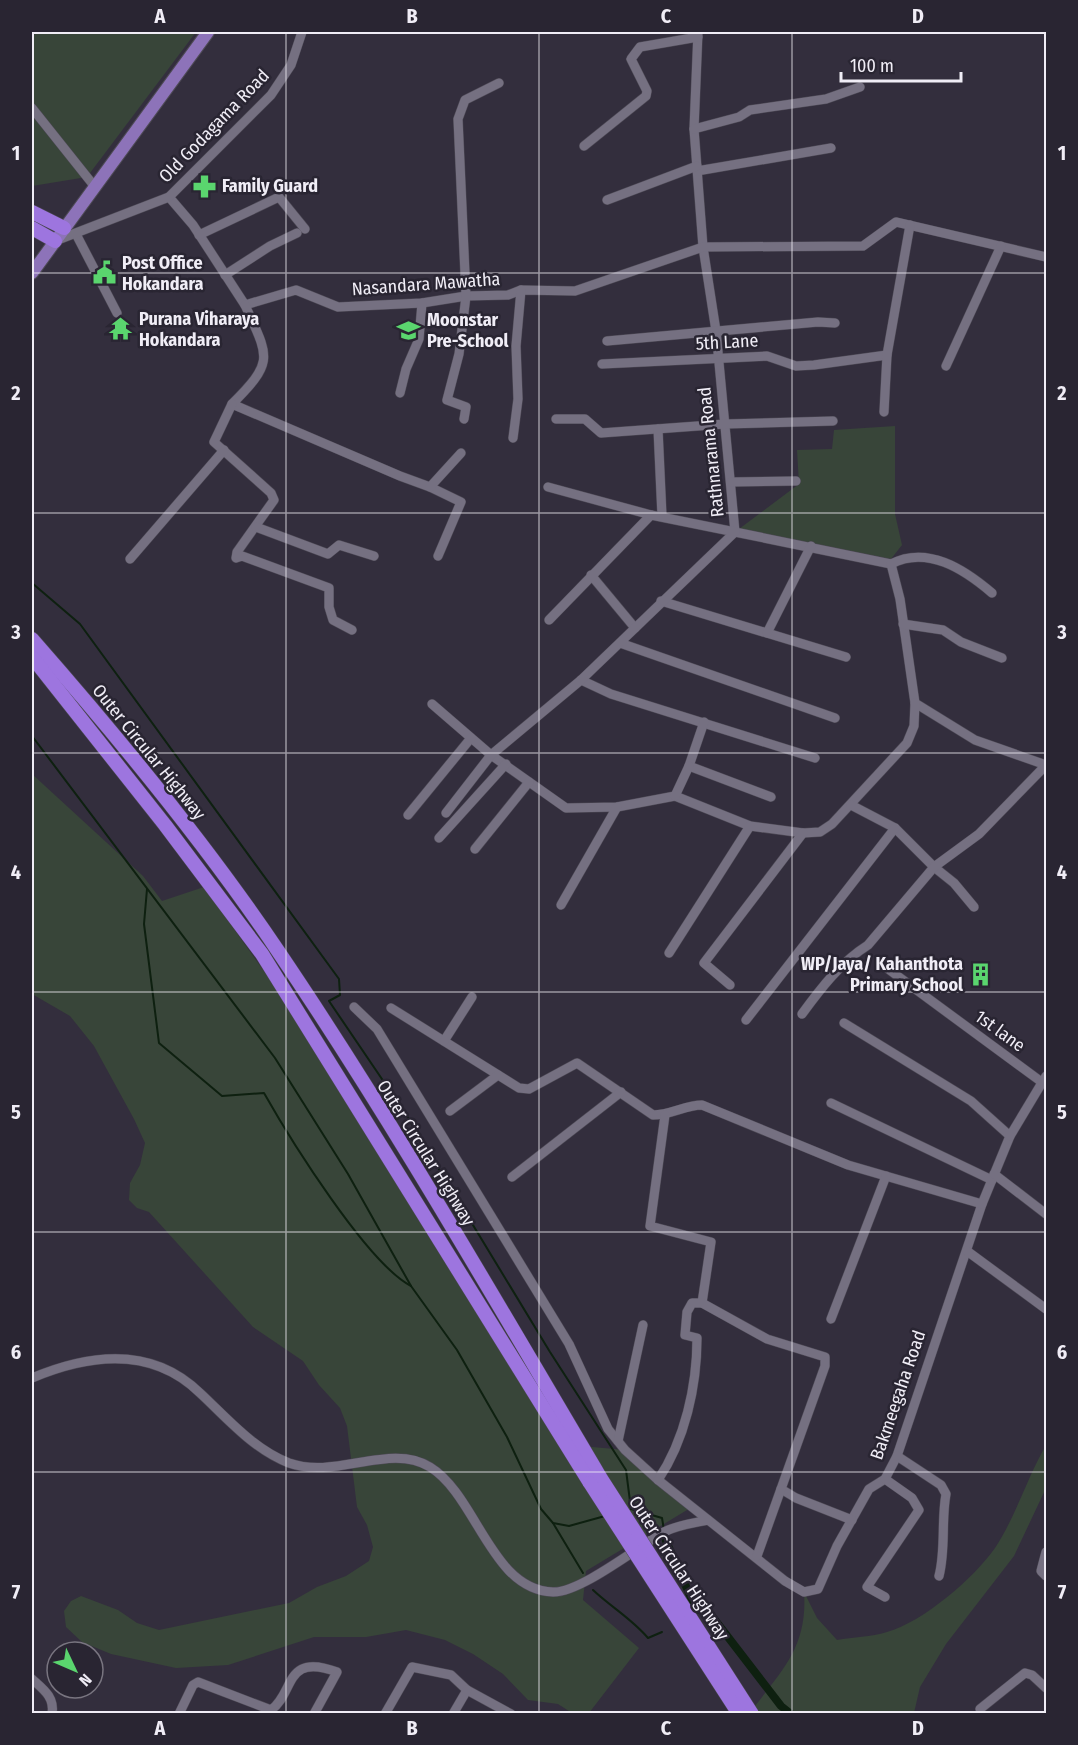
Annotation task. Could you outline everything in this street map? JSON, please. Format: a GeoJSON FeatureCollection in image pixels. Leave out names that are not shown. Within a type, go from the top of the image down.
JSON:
{"type":"FeatureCollection","features":[{"type":"Feature","properties":{"kind":"highway"},"geometry":{"type":"LineString","coordinates":[[32,212],[70,231]]}},
{"type":"Feature","properties":{"kind":"highway"},"geometry":{"type":"LineString","coordinates":[[32,228],[55,242]]}},
{"type":"Feature","properties":{"kind":"highway","name":"Outer Circular Highway"},"geometry":{"type":"LineString","coordinates":[[32,639],[175,811],[277,950],[419,1173],[595,1480],[752,1713]]}},
{"type":"Feature","properties":{"kind":"highway","name":"Outer Circular Highway"},"geometry":{"type":"LineString","coordinates":[[32,657],[165,825],[262,954],[595,1480],[739,1713]]}},
{"type":"Feature","properties":{"kind":"main road"},"geometry":{"type":"LineString","coordinates":[[32,273],[55,242],[70,231],[95,187],[208,32]]}},
{"type":"Feature","properties":{"kind":"street","name":"Old Godagama Road"},"geometry":{"type":"LineString","coordinates":[[70,231],[169,197],[271,94],[291,65],[302,32]]}},
{"type":"Feature","properties":{"kind":"street"},"geometry":{"type":"LineString","coordinates":[[584,146],[646,96],[647,91],[631,59],[640,47],[698,34]]}},
{"type":"Feature","properties":{"kind":"street","name":"Rathnarama Road"},"geometry":{"type":"LineString","coordinates":[[698,34],[694,129],[703,248],[716,331],[735,532],[891,564]]}},
{"type":"Feature","properties":{"kind":"street"},"geometry":{"type":"LineString","coordinates":[[464,419],[466,406],[447,400],[459,354],[466,296],[458,119],[465,100],[499,83]]}},
{"type":"Feature","properties":{"kind":"street"},"geometry":{"type":"LineString","coordinates":[[694,129],[739,117],[750,111],[826,99],[860,87]]}},
{"type":"Feature","properties":{"kind":"street"},"geometry":{"type":"LineString","coordinates":[[32,108],[95,187]]}},
{"type":"Feature","properties":{"kind":"street"},"geometry":{"type":"LineString","coordinates":[[608,200],[697,169],[831,148]]}},
{"type":"Feature","properties":{"kind":"street"},"geometry":{"type":"LineString","coordinates":[[169,197],[199,235],[245,305],[264,352],[262,371],[232,404],[214,442],[271,493],[274,500],[237,552],[236,558],[242,556],[329,588],[329,607],[333,621],[352,630]]}},
{"type":"Feature","properties":{"kind":"street"},"geometry":{"type":"LineString","coordinates":[[199,235],[279,197],[301,231],[270,246],[225,275]]}},
{"type":"Feature","properties":{"kind":"street","name":"Nasandara Mawatha"},"geometry":{"type":"LineString","coordinates":[[245,305],[296,291],[338,307],[422,303],[466,296],[508,295],[521,291],[575,291],[703,248],[863,246],[896,222],[910,225]]}},
{"type":"Feature","properties":{"kind":"street"},"geometry":{"type":"LineString","coordinates":[[884,412],[887,355],[910,225],[1047,257]]}},
{"type":"Feature","properties":{"kind":"street"},"geometry":{"type":"LineString","coordinates":[[70,231],[117,313]]}},
{"type":"Feature","properties":{"kind":"street"},"geometry":{"type":"LineString","coordinates":[[946,366],[1001,246]]}},
{"type":"Feature","properties":{"kind":"street"},"geometry":{"type":"LineString","coordinates":[[513,438],[518,399],[516,346],[521,291]]}},
{"type":"Feature","properties":{"kind":"street"},"geometry":{"type":"LineString","coordinates":[[400,393],[406,369],[419,339],[422,303]]}},
{"type":"Feature","properties":{"kind":"street"},"geometry":{"type":"LineString","coordinates":[[608,341],[818,322],[835,323]]}},
{"type":"Feature","properties":{"kind":"street","name":"5th Lane"},"geometry":{"type":"LineString","coordinates":[[602,364],[767,356],[796,366],[887,355]]}},
{"type":"Feature","properties":{"kind":"street"},"geometry":{"type":"LineString","coordinates":[[232,404],[461,502],[438,556]]}},
{"type":"Feature","properties":{"kind":"street"},"geometry":{"type":"LineString","coordinates":[[556,419],[585,419],[601,433],[725,424],[833,421]]}},
{"type":"Feature","properties":{"kind":"street"},"geometry":{"type":"LineString","coordinates":[[658,429],[662,516]]}},
{"type":"Feature","properties":{"kind":"street"},"geometry":{"type":"LineString","coordinates":[[130,559],[224,450]]}},
{"type":"Feature","properties":{"kind":"street"},"geometry":{"type":"LineString","coordinates":[[430,487],[461,453]]}},
{"type":"Feature","properties":{"kind":"street"},"geometry":{"type":"LineString","coordinates":[[731,482],[796,481]]}},
{"type":"Feature","properties":{"kind":"street"},"geometry":{"type":"LineString","coordinates":[[548,487],[651,515],[735,532]]}},
{"type":"Feature","properties":{"kind":"street"},"geometry":{"type":"LineString","coordinates":[[549,620],[651,515]]}},
{"type":"Feature","properties":{"kind":"street"},"geometry":{"type":"LineString","coordinates":[[256,527],[328,554],[339,545],[374,555]]}},
{"type":"Feature","properties":{"kind":"street"},"geometry":{"type":"LineString","coordinates":[[446,813],[491,755],[581,680],[735,532]]}},
{"type":"Feature","properties":{"kind":"street"},"geometry":{"type":"LineString","coordinates":[[767,633],[811,546]]}},
{"type":"Feature","properties":{"kind":"street"},"geometry":{"type":"LineString","coordinates":[[432,704],[491,755],[566,808],[617,807],[675,796],[750,825],[803,833],[820,832],[832,824],[851,805],[908,743],[914,726],[915,704],[891,564],[901,558],[918,556],[948,562],[972,575],[992,593]]}},
{"type":"Feature","properties":{"kind":"street"},"geometry":{"type":"LineString","coordinates":[[591,575],[635,628]]}},
{"type":"Feature","properties":{"kind":"street"},"geometry":{"type":"LineString","coordinates":[[661,601],[846,657]]}},
{"type":"Feature","properties":{"kind":"street"},"geometry":{"type":"LineString","coordinates":[[903,624],[943,630],[961,642],[1002,658]]}},
{"type":"Feature","properties":{"kind":"street"},"geometry":{"type":"LineString","coordinates":[[620,643],[835,718]]}},
{"type":"Feature","properties":{"kind":"street"},"geometry":{"type":"LineString","coordinates":[[581,680],[611,694],[815,758]]}},
{"type":"Feature","properties":{"kind":"street"},"geometry":{"type":"LineString","coordinates":[[802,1014],[821,988],[856,953],[868,945],[934,867],[979,834],[1046,765],[975,740],[915,704]]}},
{"type":"Feature","properties":{"kind":"street"},"geometry":{"type":"LineString","coordinates":[[675,796],[689,766],[704,722]]}},
{"type":"Feature","properties":{"kind":"street"},"geometry":{"type":"LineString","coordinates":[[408,815],[471,738]]}},
{"type":"Feature","properties":{"kind":"street"},"geometry":{"type":"LineString","coordinates":[[439,838],[506,764]]}},
{"type":"Feature","properties":{"kind":"street"},"geometry":{"type":"LineString","coordinates":[[689,766],[771,797]]}},
{"type":"Feature","properties":{"kind":"street"},"geometry":{"type":"LineString","coordinates":[[475,849],[530,782]]}},
{"type":"Feature","properties":{"kind":"street"},"geometry":{"type":"LineString","coordinates":[[851,805],[895,828],[934,867],[954,883],[975,907]]}},
{"type":"Feature","properties":{"kind":"street"},"geometry":{"type":"LineString","coordinates":[[561,905],[617,807]]}},
{"type":"Feature","properties":{"kind":"street"},"geometry":{"type":"LineString","coordinates":[[669,953],[750,825]]}},
{"type":"Feature","properties":{"kind":"street"},"geometry":{"type":"LineString","coordinates":[[746,1020],[895,828]]}},
{"type":"Feature","properties":{"kind":"street"},"geometry":{"type":"LineString","coordinates":[[730,986],[704,963],[803,833]]}},
{"type":"Feature","properties":{"kind":"street","name":"1st lane"},"geometry":{"type":"LineString","coordinates":[[880,963],[1045,1079]]}},
{"type":"Feature","properties":{"kind":"street"},"geometry":{"type":"LineString","coordinates":[[444,1041],[472,997]]}},
{"type":"Feature","properties":{"kind":"street","name":"Bakmeegaha Road"},"geometry":{"type":"LineString","coordinates":[[354,1007],[377,1029],[467,1176],[568,1344],[608,1429],[658,1480],[757,1556],[785,1581],[804,1592],[818,1589],[869,1489],[885,1479],[897,1456],[982,1204],[1010,1136],[1045,1079]]}},
{"type":"Feature","properties":{"kind":"street"},"geometry":{"type":"LineString","coordinates":[[391,1008],[519,1088],[529,1089],[578,1063],[654,1115],[665,1115],[692,1105],[702,1106],[848,1165],[982,1204]]}},
{"type":"Feature","properties":{"kind":"street"},"geometry":{"type":"LineString","coordinates":[[844,1023],[971,1101],[1010,1136]]}},
{"type":"Feature","properties":{"kind":"street"},"geometry":{"type":"LineString","coordinates":[[450,1111],[498,1075]]}},
{"type":"Feature","properties":{"kind":"street"},"geometry":{"type":"LineString","coordinates":[[512,1177],[621,1092]]}},
{"type":"Feature","properties":{"kind":"street"},"geometry":{"type":"LineString","coordinates":[[831,1103],[993,1177],[1046,1213]]}},
{"type":"Feature","properties":{"kind":"street"},"geometry":{"type":"LineString","coordinates":[[665,1115],[650,1226],[711,1242],[702,1304]]}},
{"type":"Feature","properties":{"kind":"street"},"geometry":{"type":"LineString","coordinates":[[831,1319],[886,1176]]}},
{"type":"Feature","properties":{"kind":"street"},"geometry":{"type":"LineString","coordinates":[[967,1251],[1047,1310]]}},
{"type":"Feature","properties":{"kind":"street"},"geometry":{"type":"LineString","coordinates":[[658,1480],[684,1424],[697,1354],[697,1338],[685,1335],[687,1312],[692,1303],[702,1304],[767,1339],[819,1353],[825,1357],[825,1366],[757,1556]]}},
{"type":"Feature","properties":{"kind":"street"},"geometry":{"type":"LineString","coordinates":[[618,1441],[643,1325]]}},
{"type":"Feature","properties":{"kind":"street"},"geometry":{"type":"LineString","coordinates":[[32,1378],[66,1366],[114,1359],[151,1361],[177,1373],[237,1430],[289,1463],[328,1469],[395,1458],[414,1458],[449,1481],[512,1573],[536,1588],[555,1592],[585,1582],[667,1531],[708,1520]]}},
{"type":"Feature","properties":{"kind":"street"},"geometry":{"type":"LineString","coordinates":[[897,1456],[941,1485],[946,1494],[942,1514],[943,1560],[939,1576]]}},
{"type":"Feature","properties":{"kind":"street"},"geometry":{"type":"LineString","coordinates":[[885,1479],[912,1498],[918,1510],[867,1587],[885,1597]]}},
{"type":"Feature","properties":{"kind":"street"},"geometry":{"type":"LineString","coordinates":[[781,1489],[796,1498],[852,1520]]}},
{"type":"Feature","properties":{"kind":"street"},"geometry":{"type":"LineString","coordinates":[[1046,1552],[1041,1571],[1047,1576]]}},
{"type":"Feature","properties":{"kind":"street"},"geometry":{"type":"LineString","coordinates":[[179,1713],[193,1685],[198,1682],[271,1710],[293,1676],[300,1670],[323,1667],[337,1672],[314,1713]]}},
{"type":"Feature","properties":{"kind":"street"},"geometry":{"type":"LineString","coordinates":[[385,1713],[412,1667],[451,1675],[467,1690],[511,1713]]}},
{"type":"Feature","properties":{"kind":"street"},"geometry":{"type":"LineString","coordinates":[[980,1708],[1025,1673],[1032,1675],[1047,1688]]}},
{"type":"Feature","properties":{"kind":"street"},"geometry":{"type":"LineString","coordinates":[[32,1679],[49,1695],[53,1706],[52,1713]]}},
{"type":"Feature","properties":{"kind":"street"},"geometry":{"type":"LineString","coordinates":[[453,1713],[467,1690]]}},
{"type":"Feature","properties":{"kind":"green space"},"geometry":{"type":"Polygon","coordinates":[[[36,32],[196,32],[87,177],[32,186],[32,38],[36,32]]]}},
{"type":"Feature","properties":{"kind":"green space"},"geometry":{"type":"Polygon","coordinates":[[[895,426],[895,514],[902,545],[891,559],[739,529],[799,484],[797,450],[832,449],[834,430],[895,426]]]}},
{"type":"Feature","properties":{"kind":"green space"},"geometry":{"type":"Polygon","coordinates":[[[32,774],[143,876],[162,901],[204,887],[273,984],[560,1444],[625,1450],[692,1507],[586,1571],[583,1600],[639,1648],[589,1713],[572,1713],[558,1704],[528,1700],[503,1674],[473,1654],[445,1640],[406,1630],[366,1637],[314,1637],[228,1665],[176,1668],[111,1654],[105,1652],[105,1640],[80,1640],[66,1627],[64,1611],[71,1601],[81,1596],[118,1610],[137,1623],[159,1630],[289,1603],[317,1587],[346,1576],[369,1561],[373,1547],[367,1525],[357,1507],[347,1426],[340,1408],[319,1385],[303,1361],[253,1327],[149,1212],[137,1208],[129,1200],[130,1183],[140,1165],[145,1143],[134,1119],[94,1046],[70,1016],[32,994],[32,774]]]}},
{"type":"Feature","properties":{"kind":"green space"},"geometry":{"type":"Polygon","coordinates":[[[1046,1445],[1046,1488],[1014,1556],[946,1644],[920,1687],[914,1713],[749,1714],[781,1672],[797,1645],[804,1612],[804,1592],[817,1618],[837,1640],[881,1634],[916,1619],[947,1598],[986,1560],[995,1548],[1046,1445]]]}},
{"type":"Feature","properties":{"kind":"waterway"},"geometry":{"type":"LineString","coordinates":[[32,583],[80,624],[339,979],[340,995],[329,1001],[405,1113],[550,1352],[626,1470],[631,1509],[662,1518],[664,1530]]}},
{"type":"Feature","properties":{"kind":"waterway"},"geometry":{"type":"LineString","coordinates":[[32,736],[275,1058],[348,1174],[411,1286],[457,1350],[507,1437],[541,1509],[553,1523],[569,1526],[605,1516]]}},
{"type":"Feature","properties":{"kind":"waterway"},"geometry":{"type":"LineString","coordinates":[[147,889],[144,924],[159,1043],[222,1096],[264,1093],[310,1168],[352,1227],[373,1253],[393,1273],[411,1286]]}},
{"type":"Feature","properties":{"kind":"waterway"},"geometry":{"type":"LineString","coordinates":[[553,1523],[583,1573]]}},
{"type":"Feature","properties":{"kind":"waterway"},"geometry":{"type":"LineString","coordinates":[[666,1541],[696,1609],[708,1611],[781,1706],[791,1714]]}},
{"type":"Feature","properties":{"kind":"waterway"},"geometry":{"type":"LineString","coordinates":[[593,1590],[648,1638],[662,1632]]}},
{"type":"Feature","properties":{"kind":"place","name":"Family Guard"},"geometry":{"type":"Point","coordinates":[204,186]}},
{"type":"Feature","properties":{"kind":"place","name":"Post Office Hokandara"},"geometry":{"type":"Point","coordinates":[104,273]}},
{"type":"Feature","properties":{"kind":"place","name":"Purana Viharaya Hokandara"},"geometry":{"type":"Point","coordinates":[121,329]}},
{"type":"Feature","properties":{"kind":"place","name":"Moonstar Pre-School"},"geometry":{"type":"Point","coordinates":[409,330]}},
{"type":"Feature","properties":{"kind":"place","name":"WP/Jaya/ Kahanthota Primary School"},"geometry":{"type":"Point","coordinates":[981,974]}}]}
